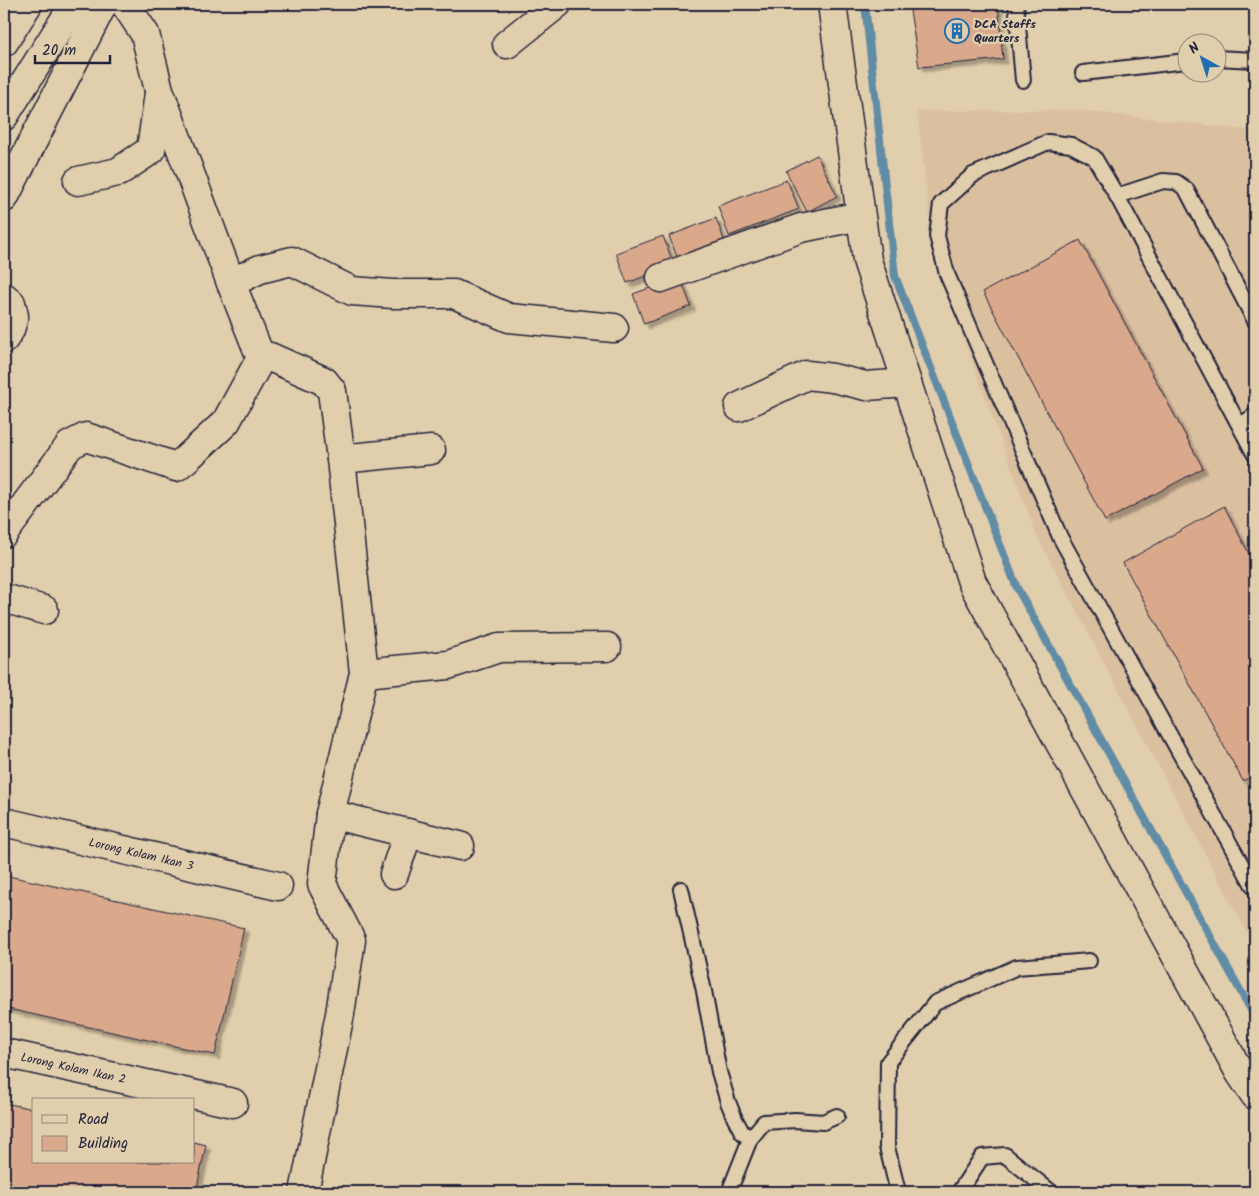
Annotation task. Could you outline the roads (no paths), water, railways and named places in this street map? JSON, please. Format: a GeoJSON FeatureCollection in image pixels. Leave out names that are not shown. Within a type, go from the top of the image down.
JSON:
{"type":"FeatureCollection","features":[{"type":"Feature","properties":{"kind":"main road"},"geometry":{"type":"LineString","coordinates":[[4,8],[7,4]]}},
{"type":"Feature","properties":{"kind":"main road"},"geometry":{"type":"LineString","coordinates":[[4,42],[28,4]]}},
{"type":"Feature","properties":{"kind":"main road"},"geometry":{"type":"LineString","coordinates":[[4,116],[65,19],[78,4]]}},
{"type":"Feature","properties":{"kind":"main road"},"geometry":{"type":"LineString","coordinates":[[4,198],[103,4]]}},
{"type":"Feature","properties":{"kind":"main road"},"geometry":{"type":"LineString","coordinates":[[125,4],[145,34],[159,90],[261,358]]}},
{"type":"Feature","properties":{"kind":"main road"},"geometry":{"type":"LineString","coordinates":[[507,44],[557,4]]}},
{"type":"Feature","properties":{"kind":"main road"},"geometry":{"type":"LineString","coordinates":[[832,4],[866,260],[972,582],[1240,1073],[1255,1095]]}},
{"type":"Feature","properties":{"kind":"main road"},"geometry":{"type":"LineString","coordinates":[[78,181],[118,172],[151,150],[159,90]]}},
{"type":"Feature","properties":{"kind":"main road"},"geometry":{"type":"LineString","coordinates":[[661,278],[801,228],[860,216]]}},
{"type":"Feature","properties":{"kind":"main road"},"geometry":{"type":"LineString","coordinates":[[231,283],[260,270],[292,261],[352,292],[454,294],[509,318],[614,328]]}},
{"type":"Feature","properties":{"kind":"main road"},"geometry":{"type":"LineString","coordinates":[[4,297],[11,303],[14,316],[10,330],[4,339]]}},
{"type":"Feature","properties":{"kind":"main road"},"geometry":{"type":"LineString","coordinates":[[261,358],[270,357],[324,381],[332,391],[342,459],[364,673],[330,814],[322,884],[351,940],[340,1014],[304,1192]]}},
{"type":"Feature","properties":{"kind":"main road"},"geometry":{"type":"LineString","coordinates":[[4,533],[12,504],[70,445],[78,440],[86,437],[176,467],[226,422],[261,358]]}},
{"type":"Feature","properties":{"kind":"main road"},"geometry":{"type":"LineString","coordinates":[[739,407],[807,375],[833,378],[866,386],[907,383]]}},
{"type":"Feature","properties":{"kind":"main road"},"geometry":{"type":"LineString","coordinates":[[342,459],[431,450]]}},
{"type":"Feature","properties":{"kind":"main road"},"geometry":{"type":"LineString","coordinates":[[4,598],[44,610]]}},
{"type":"Feature","properties":{"kind":"main road"},"geometry":{"type":"LineString","coordinates":[[364,673],[448,665],[499,648],[607,647]]}},
{"type":"Feature","properties":{"kind":"main road"},"geometry":{"type":"LineString","coordinates":[[330,814],[460,846]]}},
{"type":"Feature","properties":{"kind":"main road","name":"Lorong Kolam Ikan 3"},"geometry":{"type":"LineString","coordinates":[[4,822],[278,886]]}},
{"type":"Feature","properties":{"kind":"main road"},"geometry":{"type":"LineString","coordinates":[[394,874],[408,833]]}},
{"type":"Feature","properties":{"kind":"main road","name":"Lorong Kolam Ikan 2"},"geometry":{"type":"LineString","coordinates":[[4,1053],[232,1103]]}},
{"type":"Feature","properties":{"kind":"lane"},"geometry":{"type":"LineString","coordinates":[[1016,4],[1024,80]]}},
{"type":"Feature","properties":{"kind":"lane"},"geometry":{"type":"LineString","coordinates":[[1226,59],[1255,60]]}},
{"type":"Feature","properties":{"kind":"lane"},"geometry":{"type":"LineString","coordinates":[[1083,74],[1176,63]]}},
{"type":"Feature","properties":{"kind":"lane"},"geometry":{"type":"LineString","coordinates":[[1255,455],[1117,196],[1094,157],[1071,145],[1048,142],[973,175],[941,204],[937,236],[947,274],[1060,537],[1255,889]]}},
{"type":"Feature","properties":{"kind":"lane"},"geometry":{"type":"LineString","coordinates":[[1117,196],[1163,181],[1176,182],[1186,189],[1255,321]]}},
{"type":"Feature","properties":{"kind":"lane"},"geometry":{"type":"LineString","coordinates":[[1240,426],[1255,415]]}},
{"type":"Feature","properties":{"kind":"lane"},"geometry":{"type":"LineString","coordinates":[[681,889],[704,990],[719,1072],[735,1119],[742,1132],[750,1139]]}},
{"type":"Feature","properties":{"kind":"lane"},"geometry":{"type":"LineString","coordinates":[[898,1192],[887,1146],[888,1062],[935,1004],[1017,967],[1090,961]]}},
{"type":"Feature","properties":{"kind":"lane"},"geometry":{"type":"LineString","coordinates":[[728,1192],[750,1139],[764,1122],[795,1120],[823,1122],[837,1116]]}},
{"type":"Feature","properties":{"kind":"lane"},"geometry":{"type":"LineString","coordinates":[[959,1192],[982,1157],[1005,1155],[1051,1192]]}},
{"type":"Feature","properties":{"kind":"waterway"},"geometry":{"type":"LineString","coordinates":[[865,4],[895,276],[1017,588],[1255,1017]]}},
{"type":"Feature","properties":{"kind":"place","name":"DCA Staffs Quarters"},"geometry":{"type":"Point","coordinates":[957,31]}}]}
